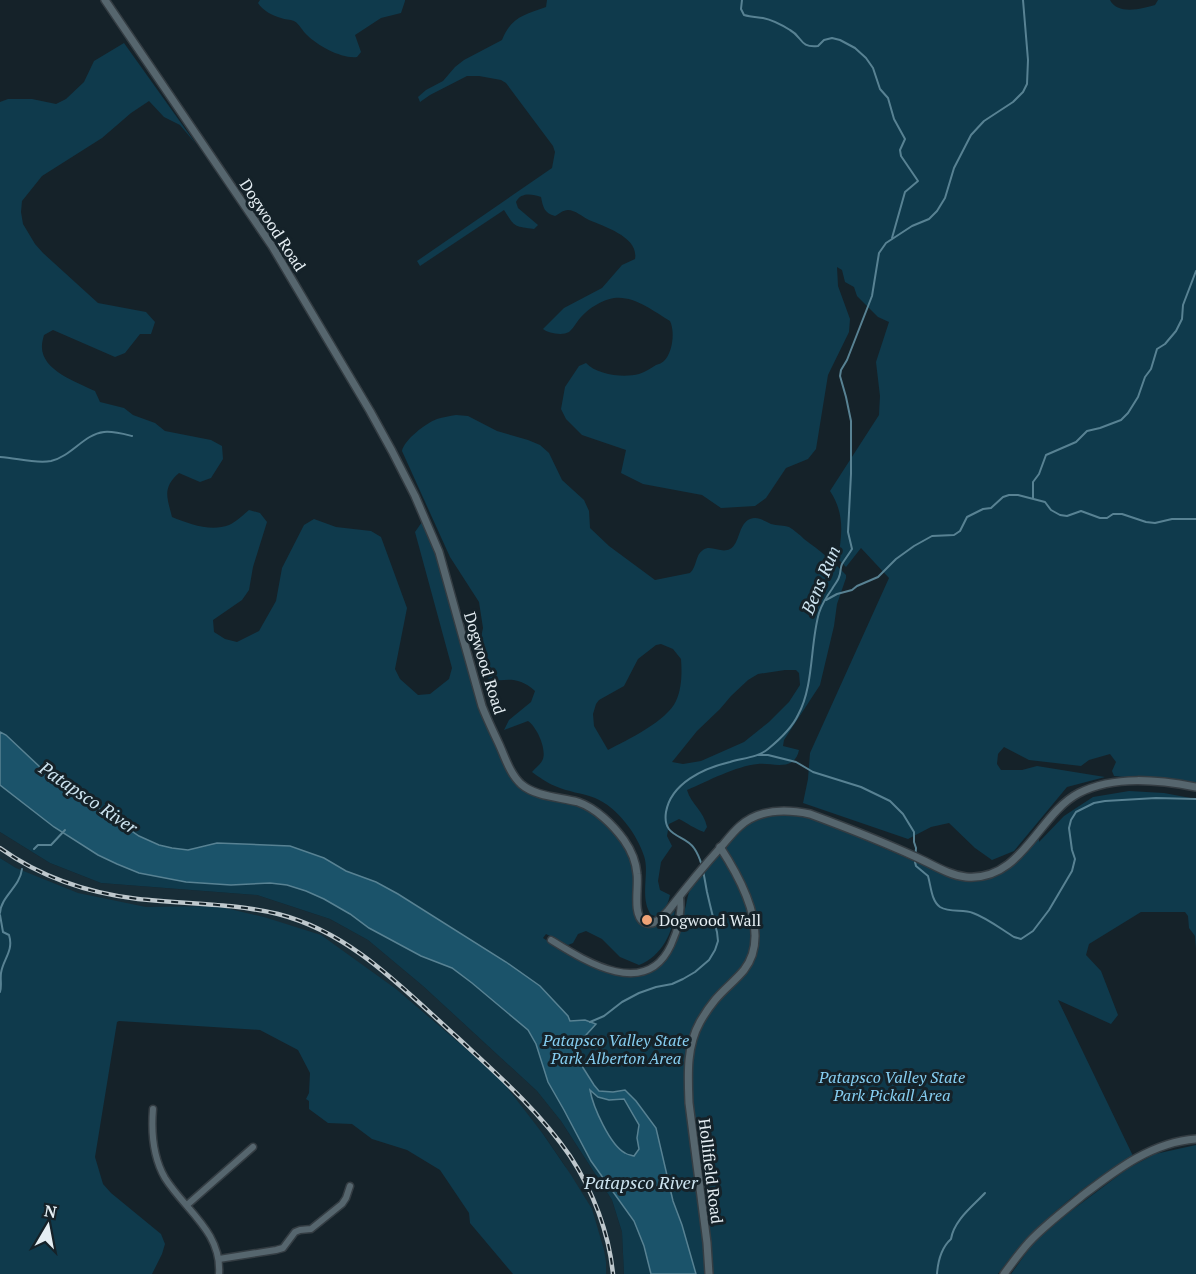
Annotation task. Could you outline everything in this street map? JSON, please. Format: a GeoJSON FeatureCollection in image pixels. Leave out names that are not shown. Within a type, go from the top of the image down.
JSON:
{"type":"FeatureCollection","features":[{"type":"Feature","properties":{"kind":"street","name":"Dogwood Road"},"geometry":{"type":"LineString","coordinates":[[105,0],[272,246],[397,460],[439,552],[482,706],[509,767],[521,784],[536,792],[581,803],[612,825],[623,838],[636,863],[637,907],[639,917],[643,921],[656,922],[668,911],[741,824],[764,813],[779,810],[810,814],[951,873],[976,877],[1000,869],[1014,860],[1026,849],[1054,814],[1079,793],[1104,785],[1137,780],[1196,786]]}},
{"type":"Feature","properties":{"kind":"street","name":"Hollifield Road"},"geometry":{"type":"LineString","coordinates":[[709,1274],[688,1082],[690,1049],[700,1023],[715,999],[749,962],[755,933],[753,918],[743,887],[720,847]]}},
{"type":"Feature","properties":{"kind":"street"},"geometry":{"type":"LineString","coordinates":[[550,940],[604,968],[635,974],[650,969],[668,952],[677,928],[681,907],[680,896]]}},
{"type":"Feature","properties":{"kind":"street"},"geometry":{"type":"LineString","coordinates":[[153,1109],[151,1127],[160,1166],[174,1190],[202,1222],[210,1235],[219,1259],[219,1274]]}},
{"type":"Feature","properties":{"kind":"street"},"geometry":{"type":"LineString","coordinates":[[1004,1274],[1033,1238],[1102,1181],[1146,1153],[1177,1142],[1196,1139]]}},
{"type":"Feature","properties":{"kind":"street"},"geometry":{"type":"LineString","coordinates":[[187,1205],[253,1147]]}},
{"type":"Feature","properties":{"kind":"street"},"geometry":{"type":"LineString","coordinates":[[219,1259],[283,1248],[295,1232],[318,1225],[342,1204],[350,1186]]}},
{"type":"Feature","properties":{"kind":"shaded area"},"geometry":{"type":"Polygon","coordinates":[[[0,832],[50,863],[101,883],[257,895],[330,919],[368,940],[423,986],[537,1091],[561,1121],[612,1200],[622,1232],[624,1274],[602,1274],[565,1166],[543,1134],[520,1107],[96,905],[40,884],[0,858],[0,832]]]}},
{"type":"Feature","properties":{"kind":"green space"},"geometry":{"type":"Polygon","coordinates":[[[260,0],[405,1],[401,13],[381,18],[355,35],[361,52],[357,57],[351,57],[337,54],[317,43],[296,22],[278,17],[265,10],[258,3],[260,0]]]}},
{"type":"Feature","properties":{"kind":"green space"},"geometry":{"type":"Polygon","coordinates":[[[547,0],[1110,0],[1118,8],[1130,10],[1155,5],[1158,0],[1196,0],[1196,784],[1114,776],[1112,771],[1116,762],[1110,754],[1089,760],[1081,766],[1029,760],[1004,747],[998,754],[997,764],[1001,770],[1022,770],[1037,766],[1105,777],[1067,787],[1014,851],[992,860],[975,848],[949,823],[931,827],[908,839],[803,803],[810,753],[889,578],[861,548],[846,567],[838,559],[840,516],[830,491],[879,415],[880,396],[876,362],[889,322],[878,317],[857,296],[854,287],[845,282],[842,270],[837,267],[838,286],[850,319],[849,332],[828,375],[816,449],[808,459],[786,468],[766,498],[755,506],[721,508],[702,495],[643,484],[621,473],[626,450],[582,435],[566,419],[561,409],[565,387],[579,366],[586,363],[604,373],[626,376],[639,374],[662,362],[667,357],[672,341],[670,321],[636,301],[614,298],[588,311],[569,332],[555,334],[543,329],[564,308],[602,288],[622,265],[635,259],[632,245],[619,234],[571,210],[563,211],[555,216],[551,215],[542,204],[541,197],[527,195],[516,202],[518,208],[538,225],[534,229],[515,225],[504,210],[420,266],[417,261],[552,168],[555,152],[553,146],[506,83],[501,80],[467,76],[420,102],[418,97],[443,81],[464,60],[502,40],[510,26],[519,18],[546,7],[547,0]]]}},
{"type":"Feature","properties":{"kind":"green space"},"geometry":{"type":"Polygon","coordinates":[[[124,43],[196,144],[180,125],[164,117],[149,101],[102,138],[42,176],[22,201],[21,212],[23,224],[35,244],[98,303],[146,312],[155,322],[151,334],[140,334],[125,353],[115,357],[53,330],[44,335],[43,354],[53,368],[61,374],[95,391],[100,402],[124,408],[133,415],[155,423],[165,431],[211,440],[222,446],[223,459],[211,478],[200,482],[179,473],[170,483],[167,493],[172,517],[193,524],[222,527],[234,522],[249,510],[260,513],[267,522],[253,567],[249,590],[242,600],[213,620],[214,632],[225,639],[237,642],[259,631],[276,601],[282,568],[304,525],[314,519],[336,527],[371,531],[381,537],[407,608],[395,669],[400,679],[418,695],[430,694],[449,679],[452,668],[415,532],[422,522],[426,526],[436,553],[479,707],[513,780],[580,806],[597,817],[620,840],[632,864],[633,907],[636,919],[641,924],[651,927],[657,925],[675,907],[672,925],[665,942],[654,956],[639,965],[620,957],[602,939],[586,931],[578,934],[573,943],[568,945],[546,934],[543,938],[590,965],[608,972],[626,976],[643,975],[658,968],[673,947],[680,929],[688,894],[694,883],[743,829],[762,817],[770,815],[789,814],[813,819],[948,876],[973,881],[996,876],[1012,866],[1064,816],[1093,797],[1129,791],[1164,793],[1196,799],[1196,949],[1195,936],[1189,928],[1188,916],[1185,912],[1141,912],[1089,944],[1086,955],[1101,971],[1118,1015],[1111,1024],[1058,1000],[1133,1156],[1094,1181],[1059,1208],[1027,1239],[998,1274],[624,1274],[622,1232],[612,1200],[561,1121],[537,1091],[423,986],[368,940],[330,919],[257,895],[101,883],[50,863],[0,832],[0,102],[8,99],[32,99],[56,104],[66,99],[84,82],[94,61],[124,43]]]}},
{"type":"Feature","properties":{"kind":"green space"},"geometry":{"type":"Polygon","coordinates":[[[456,415],[468,416],[497,431],[540,445],[549,453],[562,480],[584,500],[589,511],[590,528],[609,546],[655,580],[690,573],[700,552],[706,548],[730,549],[736,543],[743,525],[750,519],[756,518],[773,525],[789,527],[846,575],[837,604],[820,685],[784,740],[783,746],[799,750],[797,757],[784,765],[758,764],[741,768],[687,790],[707,827],[704,832],[679,819],[669,824],[667,836],[672,846],[661,862],[658,881],[660,890],[670,895],[666,907],[656,916],[651,915],[646,901],[644,856],[625,822],[603,802],[552,785],[532,772],[542,761],[544,751],[538,734],[528,721],[504,730],[509,720],[531,702],[535,691],[518,681],[489,681],[480,642],[483,628],[479,602],[450,557],[402,451],[411,437],[427,424],[437,419],[456,415]],[[661,644],[656,645],[638,659],[624,686],[596,704],[593,714],[594,726],[608,750],[656,723],[676,701],[680,685],[681,659],[673,649],[661,644]],[[796,670],[758,674],[748,680],[697,731],[672,762],[683,764],[701,761],[744,742],[769,722],[789,702],[800,685],[799,673],[796,670]]]}},
{"type":"Feature","properties":{"kind":"green space"},"geometry":{"type":"Polygon","coordinates":[[[0,858],[16,868],[78,893],[146,907],[217,906],[264,917],[321,935],[396,989],[499,1077],[543,1134],[592,1209],[604,1250],[606,1274],[513,1274],[470,1223],[469,1213],[440,1170],[407,1150],[372,1139],[352,1124],[328,1123],[309,1109],[309,1101],[306,1099],[309,1093],[310,1073],[298,1050],[260,1030],[119,1021],[95,1157],[103,1184],[161,1234],[165,1244],[162,1254],[152,1274],[0,1274],[0,858]]]}},
{"type":"Feature","properties":{"kind":"green space"},"geometry":{"type":"Polygon","coordinates":[[[1196,1145],[1196,1274],[1011,1274],[1034,1242],[1127,1169],[1155,1154],[1196,1145]]]}},
{"type":"Feature","properties":{"kind":"water","name":"Patapsco River"},"geometry":{"type":"Polygon","coordinates":[[[0,732],[41,768],[139,836],[159,845],[188,850],[217,843],[290,846],[324,858],[346,871],[376,882],[398,894],[506,962],[540,986],[570,1021],[585,1020],[596,1024],[577,1045],[575,1055],[599,1091],[625,1090],[656,1128],[673,1201],[696,1274],[651,1274],[644,1246],[634,1221],[591,1161],[548,1082],[536,1044],[528,1030],[452,968],[421,956],[369,928],[324,899],[287,885],[186,882],[139,873],[98,855],[54,827],[0,785],[0,732]],[[590,1090],[598,1115],[608,1134],[619,1149],[634,1156],[639,1149],[637,1138],[639,1125],[624,1099],[609,1100],[598,1097],[590,1090]]]}},
{"type":"Feature","properties":{"kind":"waterway"},"geometry":{"type":"LineString","coordinates":[[742,0],[741,9],[744,15],[777,23],[794,33],[807,45],[818,46],[824,40],[832,38],[840,40],[855,48],[873,68],[880,89],[888,98],[894,119],[905,139],[900,150],[901,156],[918,181],[905,192],[892,238]]}},
{"type":"Feature","properties":{"kind":"waterway","name":"Bens Run"},"geometry":{"type":"LineString","coordinates":[[590,1022],[604,1016],[622,1002],[639,993],[683,979],[709,960],[715,950],[718,941],[717,932],[701,864],[694,848],[667,827],[666,812],[669,802],[674,793],[690,778],[710,768],[764,752],[792,725],[803,704],[819,613],[838,578],[842,564],[852,549],[848,532],[851,421],[840,376],[841,370],[872,296],[879,253],[886,243],[912,226],[929,219],[937,211],[945,198],[954,168],[971,135],[984,121],[1013,102],[1027,84],[1028,60],[1023,0]]}},
{"type":"Feature","properties":{"kind":"waterway"},"geometry":{"type":"LineString","coordinates":[[1033,498],[1033,482],[1039,474],[1046,455],[1076,442],[1087,431],[1121,420],[1128,413],[1151,369],[1157,349],[1165,344],[1176,331],[1182,319],[1183,305],[1196,271]]}},
{"type":"Feature","properties":{"kind":"waterway"},"geometry":{"type":"LineString","coordinates":[[0,457],[45,462],[65,455],[97,434],[111,432],[132,436]]}},
{"type":"Feature","properties":{"kind":"waterway"},"geometry":{"type":"LineString","coordinates":[[826,600],[878,577],[896,559],[932,536],[954,535],[960,531],[967,517],[983,509],[991,508],[1003,497],[1009,495],[1045,502],[1051,510],[1067,516],[1081,511],[1100,518],[1122,514],[1155,523],[1172,519],[1196,519]]}},
{"type":"Feature","properties":{"kind":"waterway"},"geometry":{"type":"LineString","coordinates":[[758,755],[768,755],[796,762],[813,772],[861,787],[890,801],[903,814],[914,832],[916,866],[928,876],[937,904],[944,909],[978,915],[1021,939],[1033,931],[1049,910],[1072,871],[1075,859],[1069,828],[1076,812],[1094,803],[1105,801],[1156,798],[1196,799]]}},
{"type":"Feature","properties":{"kind":"waterway"},"geometry":{"type":"LineString","coordinates":[[34,849],[38,845],[51,845],[65,830]]}},
{"type":"Feature","properties":{"kind":"waterway"},"geometry":{"type":"LineString","coordinates":[[0,913],[22,869]]}},
{"type":"Feature","properties":{"kind":"waterway"},"geometry":{"type":"LineString","coordinates":[[0,915],[3,932],[9,935],[10,941],[1,973],[0,992]]}},
{"type":"Feature","properties":{"kind":"waterway"},"geometry":{"type":"LineString","coordinates":[[937,1274],[941,1255],[956,1226],[985,1193]]}},
{"type":"Feature","properties":{"kind":"railway"},"geometry":{"type":"LineString","coordinates":[[0,848],[32,868],[83,888],[138,899],[261,910],[305,923],[330,934],[353,949],[396,982],[488,1066],[517,1094],[558,1140],[578,1169],[593,1198],[608,1243],[613,1274]]}},
{"type":"Feature","properties":{"kind":"place","name":"Dogwood Wall"},"geometry":{"type":"Point","coordinates":[647,920]}},
{"type":"Feature","properties":{"kind":"park label","name":"Patapsco Valley State Park Alberton Area"},"geometry":{"type":"Point","coordinates":[616,1049]}},
{"type":"Feature","properties":{"kind":"park label","name":"Patapsco Valley State Park Pickall Area"},"geometry":{"type":"Point","coordinates":[892,1086]}}]}
